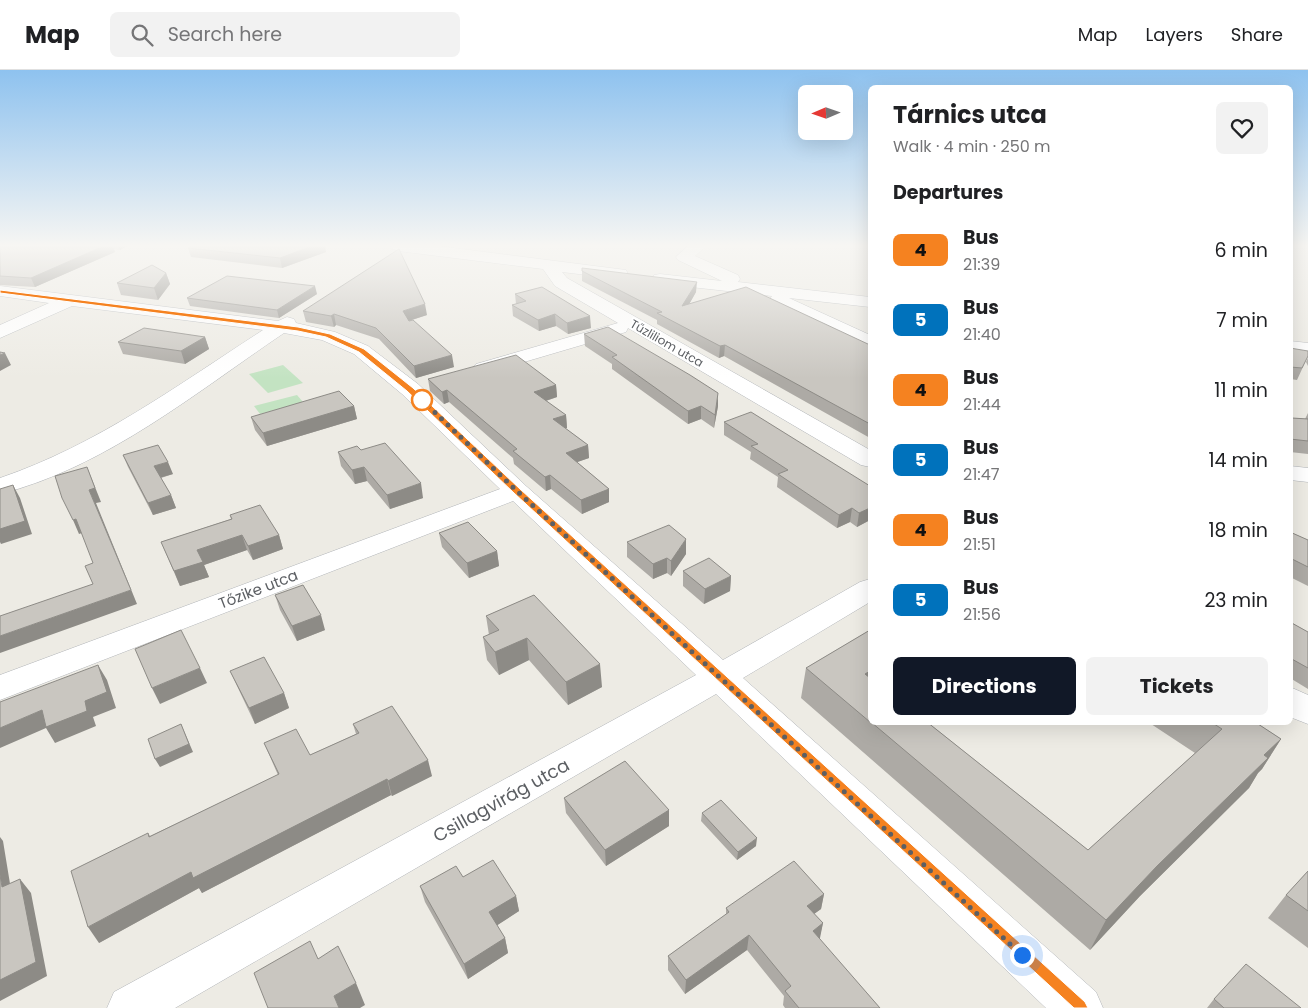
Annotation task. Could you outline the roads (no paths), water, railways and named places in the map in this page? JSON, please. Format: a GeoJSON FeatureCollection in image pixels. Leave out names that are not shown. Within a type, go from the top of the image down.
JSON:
{"type":"FeatureCollection","features":[{"type":"Feature","properties":{"kind":"street","name":"Tűzliliom utca"},"geometry":{"type":"LineString","coordinates":[[574,290],[868,459]]}},
{"type":"Feature","properties":{"kind":"street"},"geometry":{"type":"LineString","coordinates":[[755,290],[868,302]]}},
{"type":"Feature","properties":{"kind":"street"},"geometry":{"type":"LineString","coordinates":[[755,290],[868,341]]}},
{"type":"Feature","properties":{"kind":"street"},"geometry":{"type":"LineString","coordinates":[[0,291],[280,327],[328,336],[361,350],[419,387],[517,491],[1080,1008]]}},
{"type":"Feature","properties":{"kind":"street"},"geometry":{"type":"LineString","coordinates":[[0,332],[67,301]]}},
{"type":"Feature","properties":{"kind":"street"},"geometry":{"type":"LineString","coordinates":[[0,486],[62,463],[114,436],[305,311]]}},
{"type":"Feature","properties":{"kind":"street"},"geometry":{"type":"LineString","coordinates":[[466,373],[633,324]]}},
{"type":"Feature","properties":{"kind":"street"},"geometry":{"type":"LineString","coordinates":[[1293,347],[1308,349]]}},
{"type":"Feature","properties":{"kind":"street"},"geometry":{"type":"LineString","coordinates":[[1293,473],[1308,475]]}},
{"type":"Feature","properties":{"kind":"street","name":"Tőzike utca"},"geometry":{"type":"LineString","coordinates":[[0,688],[517,491]]}},
{"type":"Feature","properties":{"kind":"street","name":"Csillagvirág utca"},"geometry":{"type":"LineString","coordinates":[[130,1008],[720,676],[868,590]]}},
{"type":"Feature","properties":{"kind":"street"},"geometry":{"type":"LineString","coordinates":[[1293,702],[1308,711]]}}]}
